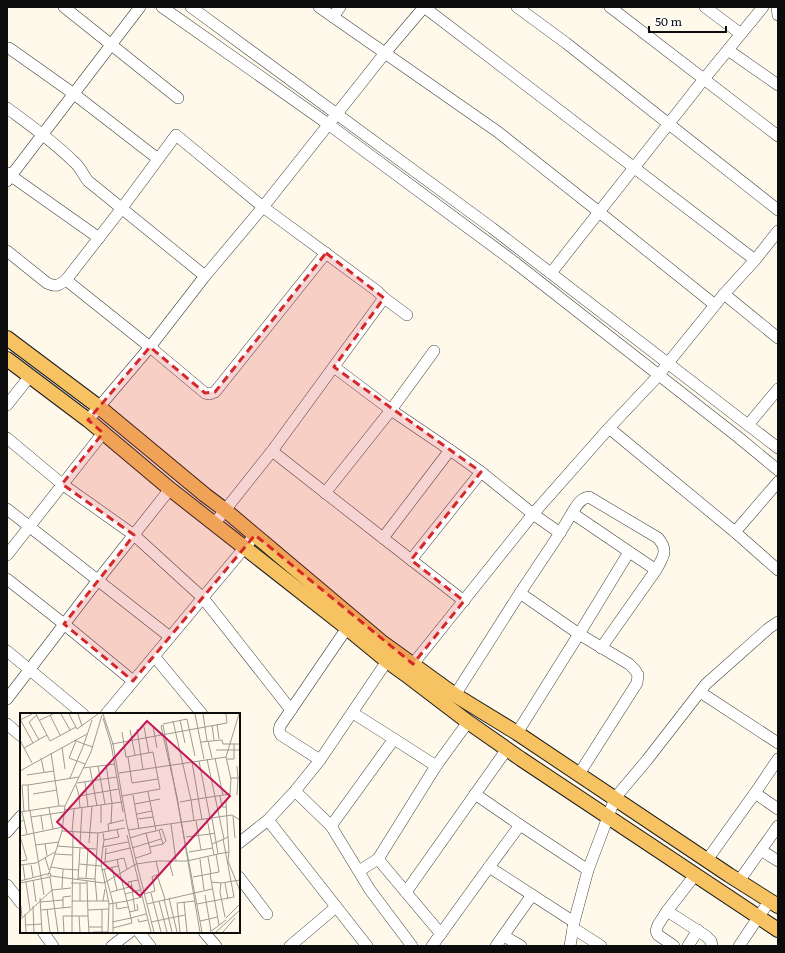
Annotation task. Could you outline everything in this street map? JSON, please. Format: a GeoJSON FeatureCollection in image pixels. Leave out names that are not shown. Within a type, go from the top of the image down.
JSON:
{"type":"FeatureCollection","features":[{"type":"Feature","properties":{"kind":"main road"},"geometry":{"type":"LineString","coordinates":[[7,338],[99,407],[225,510],[383,643],[456,695],[517,733],[774,903]]}},
{"type":"Feature","properties":{"kind":"main road"},"geometry":{"type":"LineString","coordinates":[[7,359],[88,420],[170,489],[244,548],[387,661],[468,722],[778,930]]}},
{"type":"Feature","properties":{"kind":"street"},"geometry":{"type":"LineString","coordinates":[[64,7],[178,98]]}},
{"type":"Feature","properties":{"kind":"street"},"geometry":{"type":"LineString","coordinates":[[99,238],[8,177],[74,94],[140,7]]}},
{"type":"Feature","properties":{"kind":"street"},"geometry":{"type":"LineString","coordinates":[[162,7],[328,124],[513,261],[778,470]]}},
{"type":"Feature","properties":{"kind":"street"},"geometry":{"type":"LineString","coordinates":[[191,7],[492,228],[778,448]]}},
{"type":"Feature","properties":{"kind":"street"},"geometry":{"type":"LineString","coordinates":[[319,7],[498,132],[715,305]]}},
{"type":"Feature","properties":{"kind":"street"},"geometry":{"type":"LineString","coordinates":[[333,17],[340,7]]}},
{"type":"Feature","properties":{"kind":"street"},"geometry":{"type":"LineString","coordinates":[[88,420],[150,347],[205,276],[263,207],[385,53],[424,7],[755,260]]}},
{"type":"Feature","properties":{"kind":"street"},"geometry":{"type":"LineString","coordinates":[[517,7],[566,43],[778,210]]}},
{"type":"Feature","properties":{"kind":"street"},"geometry":{"type":"LineString","coordinates":[[610,7],[778,136]]}},
{"type":"Feature","properties":{"kind":"street"},"geometry":{"type":"LineString","coordinates":[[704,7],[741,34]]}},
{"type":"Feature","properties":{"kind":"street"},"geometry":{"type":"LineString","coordinates":[[551,273],[668,124],[763,7]]}},
{"type":"Feature","properties":{"kind":"street"},"geometry":{"type":"LineString","coordinates":[[777,7],[778,15]]}},
{"type":"Feature","properties":{"kind":"street"},"geometry":{"type":"LineString","coordinates":[[9,48],[74,94],[158,159]]}},
{"type":"Feature","properties":{"kind":"street"},"geometry":{"type":"LineString","coordinates":[[728,50],[778,85]]}},
{"type":"Feature","properties":{"kind":"street"},"geometry":{"type":"LineString","coordinates":[[7,108],[42,134],[75,162],[88,181],[205,276]]}},
{"type":"Feature","properties":{"kind":"street"},"geometry":{"type":"LineString","coordinates":[[7,251],[47,284],[59,286],[66,280],[99,238],[176,135],[263,207],[407,315]]}},
{"type":"Feature","properties":{"kind":"street"},"geometry":{"type":"LineString","coordinates":[[413,664],[533,514],[609,428],[659,375],[724,294],[778,232]]}},
{"type":"Feature","properties":{"kind":"street"},"geometry":{"type":"LineString","coordinates":[[66,280],[205,393],[210,394],[216,392],[326,254]]}},
{"type":"Feature","properties":{"kind":"street"},"geometry":{"type":"LineString","coordinates":[[724,294],[778,338]]}},
{"type":"Feature","properties":{"kind":"street"},"geometry":{"type":"LineString","coordinates":[[214,524],[272,451],[384,298]]}},
{"type":"Feature","properties":{"kind":"street"},"geometry":{"type":"LineString","coordinates":[[325,492],[391,410],[434,351]]}},
{"type":"Feature","properties":{"kind":"street"},"geometry":{"type":"LineString","coordinates":[[334,367],[391,410],[481,472],[533,514],[560,532]]}},
{"type":"Feature","properties":{"kind":"street"},"geometry":{"type":"LineString","coordinates":[[7,405],[30,376]]}},
{"type":"Feature","properties":{"kind":"street"},"geometry":{"type":"LineString","coordinates":[[748,425],[778,389]]}},
{"type":"Feature","properties":{"kind":"street"},"geometry":{"type":"LineString","coordinates":[[609,428],[735,532],[778,570]]}},
{"type":"Feature","properties":{"kind":"street"},"geometry":{"type":"LineString","coordinates":[[7,555],[102,433]]}},
{"type":"Feature","properties":{"kind":"street"},"geometry":{"type":"LineString","coordinates":[[7,438],[62,484],[134,535],[203,598],[291,710]]}},
{"type":"Feature","properties":{"kind":"street"},"geometry":{"type":"LineString","coordinates":[[383,538],[450,450]]}},
{"type":"Feature","properties":{"kind":"street"},"geometry":{"type":"LineString","coordinates":[[272,451],[464,601]]}},
{"type":"Feature","properties":{"kind":"street"},"geometry":{"type":"LineString","coordinates":[[411,560],[481,472]]}},
{"type":"Feature","properties":{"kind":"street"},"geometry":{"type":"LineString","coordinates":[[735,532],[778,482]]}},
{"type":"Feature","properties":{"kind":"street"},"geometry":{"type":"LineString","coordinates":[[7,699],[170,489]]}},
{"type":"Feature","properties":{"kind":"street"},"geometry":{"type":"LineString","coordinates":[[456,695],[520,593],[584,497],[589,497],[658,538],[664,548],[664,555],[656,570],[601,648]]}},
{"type":"Feature","properties":{"kind":"street"},"geometry":{"type":"LineString","coordinates":[[7,509],[170,637]]}},
{"type":"Feature","properties":{"kind":"street"},"geometry":{"type":"LineString","coordinates":[[572,513],[656,570]]}},
{"type":"Feature","properties":{"kind":"street"},"geometry":{"type":"LineString","coordinates":[[111,712],[154,656],[255,535]]}},
{"type":"Feature","properties":{"kind":"street"},"geometry":{"type":"LineString","coordinates":[[517,733],[629,552]]}},
{"type":"Feature","properties":{"kind":"street"},"geometry":{"type":"LineString","coordinates":[[7,579],[64,624],[133,682]]}},
{"type":"Feature","properties":{"kind":"street"},"geometry":{"type":"LineString","coordinates":[[520,593],[579,634],[629,664],[638,675],[636,683],[579,774]]}},
{"type":"Feature","properties":{"kind":"street"},"geometry":{"type":"LineString","coordinates":[[320,760],[281,735],[279,731],[280,726],[347,628]]}},
{"type":"Feature","properties":{"kind":"street"},"geometry":{"type":"LineString","coordinates":[[570,946],[588,870],[615,798],[647,760],[706,684],[775,628]]}},
{"type":"Feature","properties":{"kind":"street"},"geometry":{"type":"LineString","coordinates":[[7,651],[81,713]]}},
{"type":"Feature","properties":{"kind":"street"},"geometry":{"type":"LineString","coordinates":[[154,656],[201,713]]}},
{"type":"Feature","properties":{"kind":"street"},"geometry":{"type":"LineString","coordinates":[[240,842],[268,820],[295,791],[320,760],[387,661]]}},
{"type":"Feature","properties":{"kind":"street"},"geometry":{"type":"LineString","coordinates":[[700,692],[778,743]]}},
{"type":"Feature","properties":{"kind":"street"},"geometry":{"type":"LineString","coordinates":[[352,713],[436,766]]}},
{"type":"Feature","properties":{"kind":"street"},"geometry":{"type":"LineString","coordinates":[[359,871],[378,860],[436,766],[468,722]]}},
{"type":"Feature","properties":{"kind":"street"},"geometry":{"type":"LineString","coordinates":[[7,724],[20,735]]}},
{"type":"Feature","properties":{"kind":"street"},"geometry":{"type":"LineString","coordinates":[[331,826],[394,739]]}},
{"type":"Feature","properties":{"kind":"street"},"geometry":{"type":"LineString","coordinates":[[406,892],[507,749]]}},
{"type":"Feature","properties":{"kind":"street"},"geometry":{"type":"LineString","coordinates":[[707,860],[778,759]]}},
{"type":"Feature","properties":{"kind":"street"},"geometry":{"type":"LineString","coordinates":[[295,791],[331,826],[370,890],[412,946]]}},
{"type":"Feature","properties":{"kind":"street"},"geometry":{"type":"LineString","coordinates":[[755,793],[778,809]]}},
{"type":"Feature","properties":{"kind":"street"},"geometry":{"type":"LineString","coordinates":[[475,794],[588,870]]}},
{"type":"Feature","properties":{"kind":"street"},"geometry":{"type":"LineString","coordinates":[[7,832],[20,817]]}},
{"type":"Feature","properties":{"kind":"street"},"geometry":{"type":"LineString","coordinates":[[268,820],[367,946]]}},
{"type":"Feature","properties":{"kind":"street"},"geometry":{"type":"LineString","coordinates":[[432,946],[520,825]]}},
{"type":"Feature","properties":{"kind":"street"},"geometry":{"type":"LineString","coordinates":[[739,881],[778,826]]}},
{"type":"Feature","properties":{"kind":"street"},"geometry":{"type":"LineString","coordinates":[[761,850],[778,861]]}},
{"type":"Feature","properties":{"kind":"street"},"geometry":{"type":"LineString","coordinates":[[378,860],[441,934]]}},
{"type":"Feature","properties":{"kind":"street"},"geometry":{"type":"LineString","coordinates":[[489,867],[532,895],[601,946]]}},
{"type":"Feature","properties":{"kind":"street"},"geometry":{"type":"LineString","coordinates":[[674,946],[658,935],[656,930],[667,910],[695,875]]}},
{"type":"Feature","properties":{"kind":"street"},"geometry":{"type":"LineString","coordinates":[[240,878],[267,914]]}},
{"type":"Feature","properties":{"kind":"street"},"geometry":{"type":"LineString","coordinates":[[7,885],[20,902]]}},
{"type":"Feature","properties":{"kind":"street"},"geometry":{"type":"LineString","coordinates":[[496,946],[532,895]]}},
{"type":"Feature","properties":{"kind":"street"},"geometry":{"type":"LineString","coordinates":[[739,946],[759,917],[774,903]]}},
{"type":"Feature","properties":{"kind":"street"},"geometry":{"type":"LineString","coordinates":[[290,946],[336,907]]}},
{"type":"Feature","properties":{"kind":"street"},"geometry":{"type":"LineString","coordinates":[[667,910],[706,936],[711,941],[712,946]]}},
{"type":"Feature","properties":{"kind":"street"},"geometry":{"type":"LineString","coordinates":[[688,946],[698,930]]}},
{"type":"Feature","properties":{"kind":"street"},"geometry":{"type":"LineString","coordinates":[[44,933],[53,946]]}},
{"type":"Feature","properties":{"kind":"street"},"geometry":{"type":"LineString","coordinates":[[112,946],[128,933]]}},
{"type":"Feature","properties":{"kind":"street"},"geometry":{"type":"LineString","coordinates":[[140,933],[150,946]]}},
{"type":"Feature","properties":{"kind":"street"},"geometry":{"type":"LineString","coordinates":[[205,933],[216,946]]}},
{"type":"Feature","properties":{"kind":"street"},"geometry":{"type":"LineString","coordinates":[[504,936],[521,946]]}},
{"type":"Feature","properties":{"kind":"highlighted area"},"geometry":{"type":"Polygon","coordinates":[[[326,253],[384,298],[334,367],[481,472],[411,560],[464,601],[413,664],[255,535],[133,681],[64,624],[134,535],[62,484],[103,433],[88,420],[150,347],[205,393],[215,392],[326,253]]]}}]}
